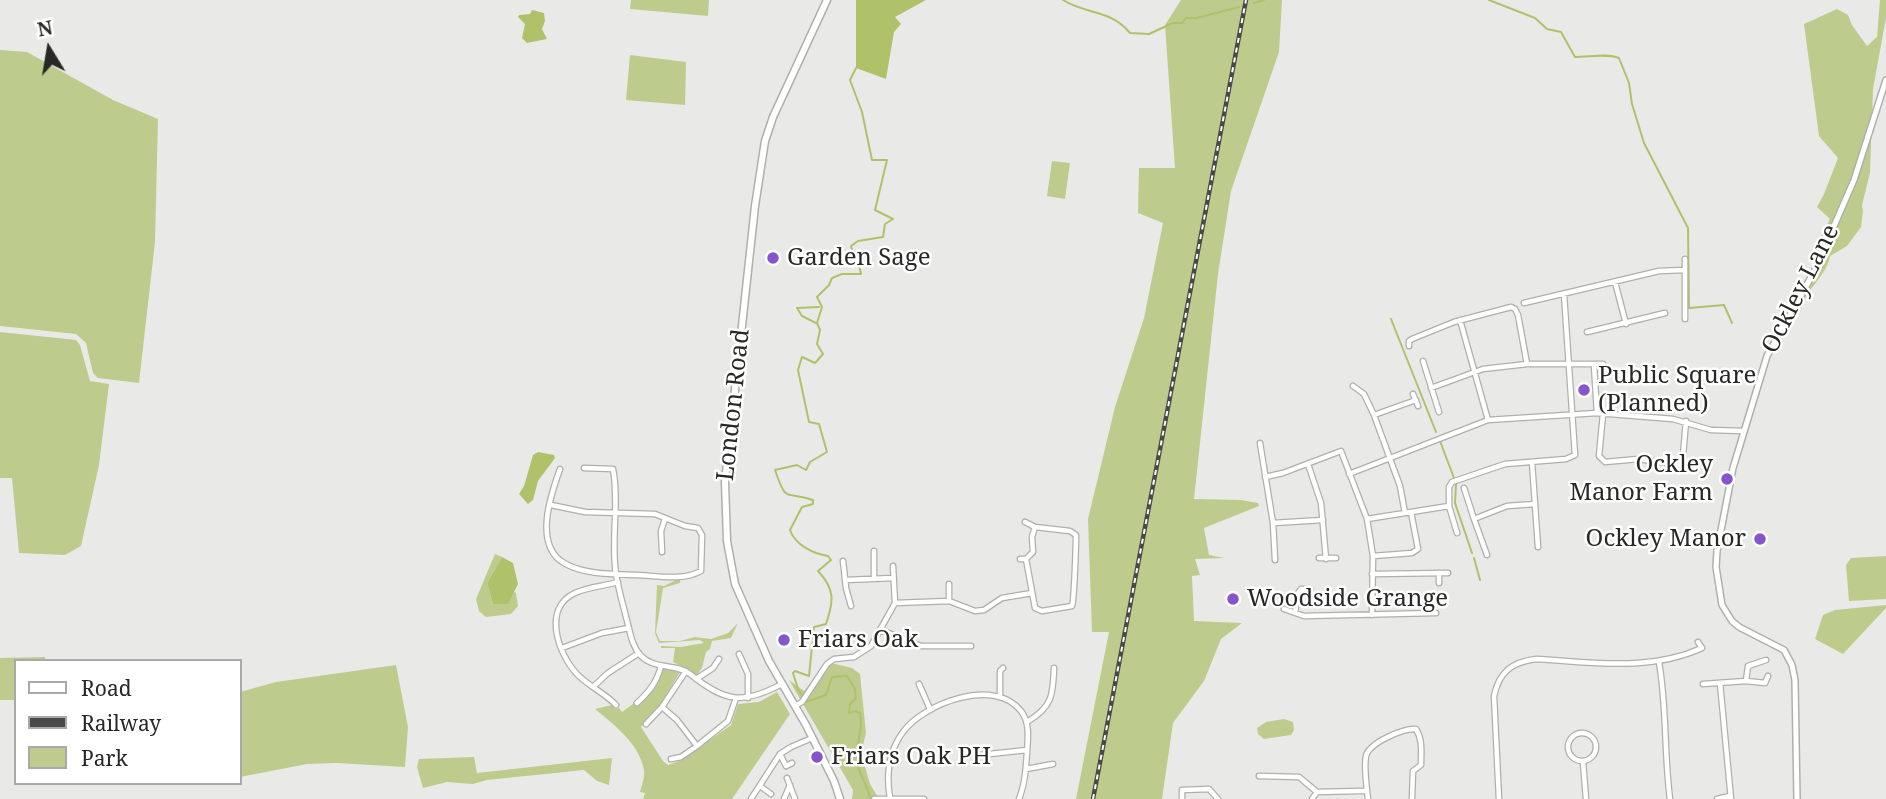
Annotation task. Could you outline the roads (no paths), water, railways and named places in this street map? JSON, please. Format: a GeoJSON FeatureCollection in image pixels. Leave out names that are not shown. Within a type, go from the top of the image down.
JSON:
{"type":"FeatureCollection","features":[{"type":"Feature","properties":{"kind":"main road","name":"London Road"},"geometry":{"type":"LineString","coordinates":[[827,0],[773,117],[765,141],[725,482],[727,541],[735,584],[769,661],[812,738],[840,799]]}},
{"type":"Feature","properties":{"kind":"street","name":"Ockley Lane"},"geometry":{"type":"LineString","coordinates":[[1797,799],[1795,680],[1788,654],[1732,621],[1719,594],[1717,551],[1733,468],[1767,356],[1814,272],[1854,180],[1886,80]]}},
{"type":"Feature","properties":{"kind":"street"},"geometry":{"type":"LineString","coordinates":[[1685,259],[1685,318]]}},
{"type":"Feature","properties":{"kind":"street"},"geometry":{"type":"LineString","coordinates":[[1524,303],[1659,271],[1684,270]]}},
{"type":"Feature","properties":{"kind":"street"},"geometry":{"type":"LineString","coordinates":[[1615,282],[1626,324]]}},
{"type":"Feature","properties":{"kind":"street"},"geometry":{"type":"LineString","coordinates":[[1457,533],[1449,506],[1448,494],[1452,482],[1505,464],[1566,459],[1575,455],[1564,294]]}},
{"type":"Feature","properties":{"kind":"street"},"geometry":{"type":"LineString","coordinates":[[1409,346],[1409,341],[1421,335],[1507,307],[1515,309],[1527,364]]}},
{"type":"Feature","properties":{"kind":"street"},"geometry":{"type":"LineString","coordinates":[[1587,332],[1665,313]]}},
{"type":"Feature","properties":{"kind":"street"},"geometry":{"type":"LineString","coordinates":[[1461,320],[1488,420]]}},
{"type":"Feature","properties":{"kind":"street"},"geometry":{"type":"LineString","coordinates":[[1423,360],[1439,412]]}},
{"type":"Feature","properties":{"kind":"street"},"geometry":{"type":"LineString","coordinates":[[1431,388],[1474,372],[1527,364],[1602,364]]}},
{"type":"Feature","properties":{"kind":"street"},"geometry":{"type":"LineString","coordinates":[[1594,365],[1600,414],[1600,456],[1605,461],[1638,458],[1680,465],[1686,421]]}},
{"type":"Feature","properties":{"kind":"street"},"geometry":{"type":"LineString","coordinates":[[1353,386],[1364,394],[1374,415],[1400,486],[1418,549],[1412,553],[1373,556]]}},
{"type":"Feature","properties":{"kind":"street"},"geometry":{"type":"LineString","coordinates":[[1374,415],[1416,400]]}},
{"type":"Feature","properties":{"kind":"street"},"geometry":{"type":"LineString","coordinates":[[1349,474],[1488,420],[1600,414],[1686,421],[1711,430],[1743,431]]}},
{"type":"Feature","properties":{"kind":"street"},"geometry":{"type":"LineString","coordinates":[[1260,443],[1273,523],[1275,559]]}},
{"type":"Feature","properties":{"kind":"street"},"geometry":{"type":"LineString","coordinates":[[1265,477],[1341,451],[1367,519],[1373,556],[1372,615]]}},
{"type":"Feature","properties":{"kind":"street"},"geometry":{"type":"LineString","coordinates":[[1532,462],[1538,547]]}},
{"type":"Feature","properties":{"kind":"street"},"geometry":{"type":"LineString","coordinates":[[1308,464],[1321,503],[1326,559]]}},
{"type":"Feature","properties":{"kind":"street"},"geometry":{"type":"LineString","coordinates":[[584,468],[613,469],[616,574],[631,640],[639,653],[648,661],[686,671],[724,695],[736,698],[759,696],[782,684]]}},
{"type":"Feature","properties":{"kind":"street"},"geometry":{"type":"LineString","coordinates":[[551,505],[586,512],[655,514],[698,528],[702,535],[701,571],[695,575],[672,576],[616,574],[577,569],[557,558],[548,540],[548,517],[552,492],[560,469]]}},
{"type":"Feature","properties":{"kind":"street"},"geometry":{"type":"LineString","coordinates":[[1464,488],[1487,555]]}},
{"type":"Feature","properties":{"kind":"street"},"geometry":{"type":"LineString","coordinates":[[1474,519],[1507,506],[1535,504]]}},
{"type":"Feature","properties":{"kind":"street"},"geometry":{"type":"LineString","coordinates":[[1367,519],[1449,506]]}},
{"type":"Feature","properties":{"kind":"street"},"geometry":{"type":"LineString","coordinates":[[662,552],[661,531],[665,519]]}},
{"type":"Feature","properties":{"kind":"street"},"geometry":{"type":"LineString","coordinates":[[1273,523],[1323,520]]}},
{"type":"Feature","properties":{"kind":"street"},"geometry":{"type":"LineString","coordinates":[[1025,522],[1035,527],[1070,531],[1076,536],[1073,576],[1075,600],[1072,606],[1042,611],[1035,608],[1023,559],[1033,552],[1032,537],[1035,527]]}},
{"type":"Feature","properties":{"kind":"street"},"geometry":{"type":"LineString","coordinates":[[873,551],[874,579]]}},
{"type":"Feature","properties":{"kind":"street"},"geometry":{"type":"LineString","coordinates":[[1319,558],[1336,558]]}},
{"type":"Feature","properties":{"kind":"street"},"geometry":{"type":"LineString","coordinates":[[844,561],[851,606]]}},
{"type":"Feature","properties":{"kind":"street"},"geometry":{"type":"LineString","coordinates":[[795,706],[804,699],[827,664],[834,659],[862,653],[872,646],[895,603],[893,566]]}},
{"type":"Feature","properties":{"kind":"street"},"geometry":{"type":"LineString","coordinates":[[1439,573],[1439,583]]}},
{"type":"Feature","properties":{"kind":"street"},"geometry":{"type":"LineString","coordinates":[[1372,574],[1448,573]]}},
{"type":"Feature","properties":{"kind":"street"},"geometry":{"type":"LineString","coordinates":[[845,580],[894,578]]}},
{"type":"Feature","properties":{"kind":"street"},"geometry":{"type":"LineString","coordinates":[[616,705],[575,672],[562,648],[555,621],[559,607],[574,593],[618,582]]}},
{"type":"Feature","properties":{"kind":"street"},"geometry":{"type":"LineString","coordinates":[[949,584],[949,601]]}},
{"type":"Feature","properties":{"kind":"street"},"geometry":{"type":"LineString","coordinates":[[1295,613],[1298,593],[1301,589],[1310,589]]}},
{"type":"Feature","properties":{"kind":"street"},"geometry":{"type":"LineString","coordinates":[[895,603],[949,601],[975,611],[984,610],[1002,598],[1032,593]]}},
{"type":"Feature","properties":{"kind":"street"},"geometry":{"type":"LineString","coordinates":[[1284,609],[1304,615],[1436,613]]}},
{"type":"Feature","properties":{"kind":"street"},"geometry":{"type":"LineString","coordinates":[[562,648],[602,633],[629,628]]}},
{"type":"Feature","properties":{"kind":"street"},"geometry":{"type":"LineString","coordinates":[[881,630],[921,646],[971,646]]}},
{"type":"Feature","properties":{"kind":"street"},"geometry":{"type":"LineString","coordinates":[[1698,642],[1702,648],[1700,658]]}},
{"type":"Feature","properties":{"kind":"street"},"geometry":{"type":"LineString","coordinates":[[1499,799],[1494,696],[1497,680],[1509,667],[1521,661],[1536,659],[1628,665],[1659,663],[1702,648]]}},
{"type":"Feature","properties":{"kind":"street"},"geometry":{"type":"LineString","coordinates":[[593,687],[608,673],[639,653]]}},
{"type":"Feature","properties":{"kind":"street"},"geometry":{"type":"LineString","coordinates":[[739,653],[748,674],[748,698]]}},
{"type":"Feature","properties":{"kind":"street"},"geometry":{"type":"LineString","coordinates":[[696,679],[713,668],[719,659]]}},
{"type":"Feature","properties":{"kind":"street"},"geometry":{"type":"LineString","coordinates":[[1746,681],[1748,666],[1766,660]]}},
{"type":"Feature","properties":{"kind":"street"},"geometry":{"type":"LineString","coordinates":[[1659,663],[1665,707],[1670,799]]}},
{"type":"Feature","properties":{"kind":"street"},"geometry":{"type":"LineString","coordinates":[[637,703],[650,691],[661,666]]}},
{"type":"Feature","properties":{"kind":"street"},"geometry":{"type":"LineString","coordinates":[[1000,696],[1000,671],[1003,668]]}},
{"type":"Feature","properties":{"kind":"street"},"geometry":{"type":"LineString","coordinates":[[1027,722],[1050,702],[1054,668]]}},
{"type":"Feature","properties":{"kind":"street"},"geometry":{"type":"LineString","coordinates":[[646,724],[662,707],[686,671]]}},
{"type":"Feature","properties":{"kind":"street"},"geometry":{"type":"LineString","coordinates":[[1703,684],[1746,681],[1765,683],[1768,676]]}},
{"type":"Feature","properties":{"kind":"street"},"geometry":{"type":"LineString","coordinates":[[1717,799],[1731,797],[1720,683]]}},
{"type":"Feature","properties":{"kind":"street"},"geometry":{"type":"LineString","coordinates":[[919,684],[930,709]]}},
{"type":"Feature","properties":{"kind":"street"},"geometry":{"type":"LineString","coordinates":[[890,798],[888,775],[894,747],[915,718],[954,700],[977,695],[1000,696],[1010,701],[1022,712],[1027,722],[1026,769],[1019,799]]}},
{"type":"Feature","properties":{"kind":"street"},"geometry":{"type":"LineString","coordinates":[[671,759],[681,757],[728,721],[736,698]]}},
{"type":"Feature","properties":{"kind":"street"},"geometry":{"type":"LineString","coordinates":[[662,707],[677,720],[697,746]]}},
{"type":"Feature","properties":{"kind":"street"},"geometry":{"type":"LineString","coordinates":[[1368,799],[1366,755],[1370,748],[1408,728],[1418,732],[1421,753],[1421,765],[1413,771],[1412,799]]}},
{"type":"Feature","properties":{"kind":"street"},"geometry":{"type":"LineString","coordinates":[[1580,733],[1589,735],[1596,746],[1591,758],[1583,761],[1574,759],[1568,751],[1571,738],[1580,733]]}},
{"type":"Feature","properties":{"kind":"street"},"geometry":{"type":"LineString","coordinates":[[751,799],[780,754],[812,738]]}},
{"type":"Feature","properties":{"kind":"street"},"geometry":{"type":"LineString","coordinates":[[972,753],[980,755],[1027,750]]}},
{"type":"Feature","properties":{"kind":"street"},"geometry":{"type":"LineString","coordinates":[[780,754],[786,766],[792,763]]}},
{"type":"Feature","properties":{"kind":"street"},"geometry":{"type":"LineString","coordinates":[[1583,761],[1586,799]]}},
{"type":"Feature","properties":{"kind":"street"},"geometry":{"type":"LineString","coordinates":[[1026,769],[1053,764]]}},
{"type":"Feature","properties":{"kind":"street"},"geometry":{"type":"LineString","coordinates":[[1259,776],[1299,778],[1317,792],[1367,791]]}},
{"type":"Feature","properties":{"kind":"street"},"geometry":{"type":"LineString","coordinates":[[787,778],[795,799]]}},
{"type":"Feature","properties":{"kind":"street"},"geometry":{"type":"LineString","coordinates":[[785,799],[790,785]]}},
{"type":"Feature","properties":{"kind":"street"},"geometry":{"type":"LineString","coordinates":[[760,786],[771,794]]}},
{"type":"Feature","properties":{"kind":"street"},"geometry":{"type":"LineString","coordinates":[[1182,799],[1182,790],[1209,789],[1218,799]]}},
{"type":"Feature","properties":{"kind":"street"},"geometry":{"type":"LineString","coordinates":[[1312,799],[1317,792]]}},
{"type":"Feature","properties":{"kind":"street"},"geometry":{"type":"LineString","coordinates":[[874,799],[924,799]]}},
{"type":"Feature","properties":{"kind":"waterway"},"geometry":{"type":"LineString","coordinates":[[1063,0],[1106,16],[1130,33],[1149,34],[1173,23],[1182,23],[1186,18],[1197,18],[1239,7]]}},
{"type":"Feature","properties":{"kind":"waterway"},"geometry":{"type":"LineString","coordinates":[[1254,3],[1264,0]]}},
{"type":"Feature","properties":{"kind":"waterway"},"geometry":{"type":"LineString","coordinates":[[1489,0],[1535,18],[1547,29],[1561,32],[1575,57],[1603,55],[1619,58],[1629,83],[1632,104],[1644,143],[1688,228],[1689,308],[1724,305],[1732,323]]}},
{"type":"Feature","properties":{"kind":"waterway"},"geometry":{"type":"LineString","coordinates":[[856,68],[850,80],[862,112],[872,160],[887,160],[875,210],[893,219],[885,224],[883,237],[858,241],[851,246],[861,274],[842,274],[832,278],[817,297],[822,307],[817,323],[820,330],[817,344],[823,354],[815,363],[802,357],[798,370],[809,422],[819,424],[827,452],[810,462],[806,470],[797,465],[775,470],[785,492],[813,500],[813,504],[802,507],[790,530],[792,535],[806,548],[828,556],[831,560],[818,571],[828,584],[831,609],[826,624],[814,627],[809,676],[795,671],[793,673],[806,702],[826,695],[832,677],[847,676],[855,689],[856,698],[850,704],[849,713],[860,713],[857,762],[870,799]]}},
{"type":"Feature","properties":{"kind":"waterway"},"geometry":{"type":"LineString","coordinates":[[816,323],[802,316],[797,308],[819,307]]}},
{"type":"Feature","properties":{"kind":"waterway"},"geometry":{"type":"LineString","coordinates":[[1391,319],[1436,432]]}},
{"type":"Feature","properties":{"kind":"waterway"},"geometry":{"type":"LineString","coordinates":[[1440,441],[1454,478]]}},
{"type":"Feature","properties":{"kind":"waterway"},"geometry":{"type":"LineString","coordinates":[[1456,484],[1455,503],[1472,553]]}},
{"type":"Feature","properties":{"kind":"waterway"},"geometry":{"type":"LineString","coordinates":[[1474,558],[1480,580]]}},
{"type":"Feature","properties":{"kind":"railway"},"geometry":{"type":"LineString","coordinates":[[1093,799],[1246,0]]}},
{"type":"Feature","properties":{"kind":"place","name":"Garden Sage"},"geometry":{"type":"Point","coordinates":[773,258]}},
{"type":"Feature","properties":{"kind":"place","name":"Public Square (Planned)"},"geometry":{"type":"Point","coordinates":[1584,390]}},
{"type":"Feature","properties":{"kind":"place","name":"Ockley Manor Farm"},"geometry":{"type":"Point","coordinates":[1727,479]}},
{"type":"Feature","properties":{"kind":"place","name":"Ockley Manor"},"geometry":{"type":"Point","coordinates":[1760,539]}},
{"type":"Feature","properties":{"kind":"place","name":"Woodside Grange"},"geometry":{"type":"Point","coordinates":[1233,599]}},
{"type":"Feature","properties":{"kind":"place","name":"Friars Oak"},"geometry":{"type":"Point","coordinates":[784,640]}},
{"type":"Feature","properties":{"kind":"place","name":"Friars Oak PH"},"geometry":{"type":"Point","coordinates":[817,757]}}]}
